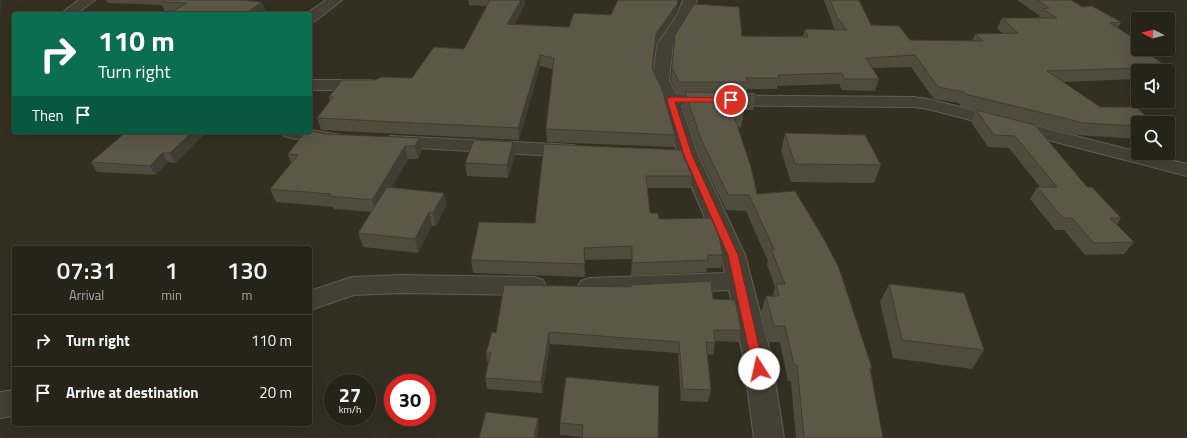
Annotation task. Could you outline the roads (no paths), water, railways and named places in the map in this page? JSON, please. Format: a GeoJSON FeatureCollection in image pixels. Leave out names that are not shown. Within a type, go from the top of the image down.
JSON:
{"type":"FeatureCollection","features":[{"type":"Feature","properties":{"kind":"street"},"geometry":{"type":"LineString","coordinates":[[70,12],[88,0]]}},
{"type":"Feature","properties":{"kind":"street"},"geometry":{"type":"LineString","coordinates":[[312,16],[334,0]]}},
{"type":"Feature","properties":{"kind":"street"},"geometry":{"type":"LineString","coordinates":[[690,0],[684,15],[665,45],[661,80],[670,100],[680,155],[733,255],[757,355],[769,438]]}},
{"type":"Feature","properties":{"kind":"street"},"geometry":{"type":"LineString","coordinates":[[312,85],[377,85]]}},
{"type":"Feature","properties":{"kind":"street"},"geometry":{"type":"LineString","coordinates":[[670,100],[913,102],[928,104],[1187,170]]}},
{"type":"Feature","properties":{"kind":"street"},"geometry":{"type":"LineString","coordinates":[[302,134],[329,139],[352,140]]}},
{"type":"Feature","properties":{"kind":"street"},"geometry":{"type":"LineString","coordinates":[[375,142],[594,151]]}},
{"type":"Feature","properties":{"kind":"street"},"geometry":{"type":"LineString","coordinates":[[312,300],[352,286],[401,284],[600,288],[739,282]]}},
{"type":"Feature","properties":{"kind":"street"},"geometry":{"type":"LineString","coordinates":[[0,404],[12,403]]}}]}
